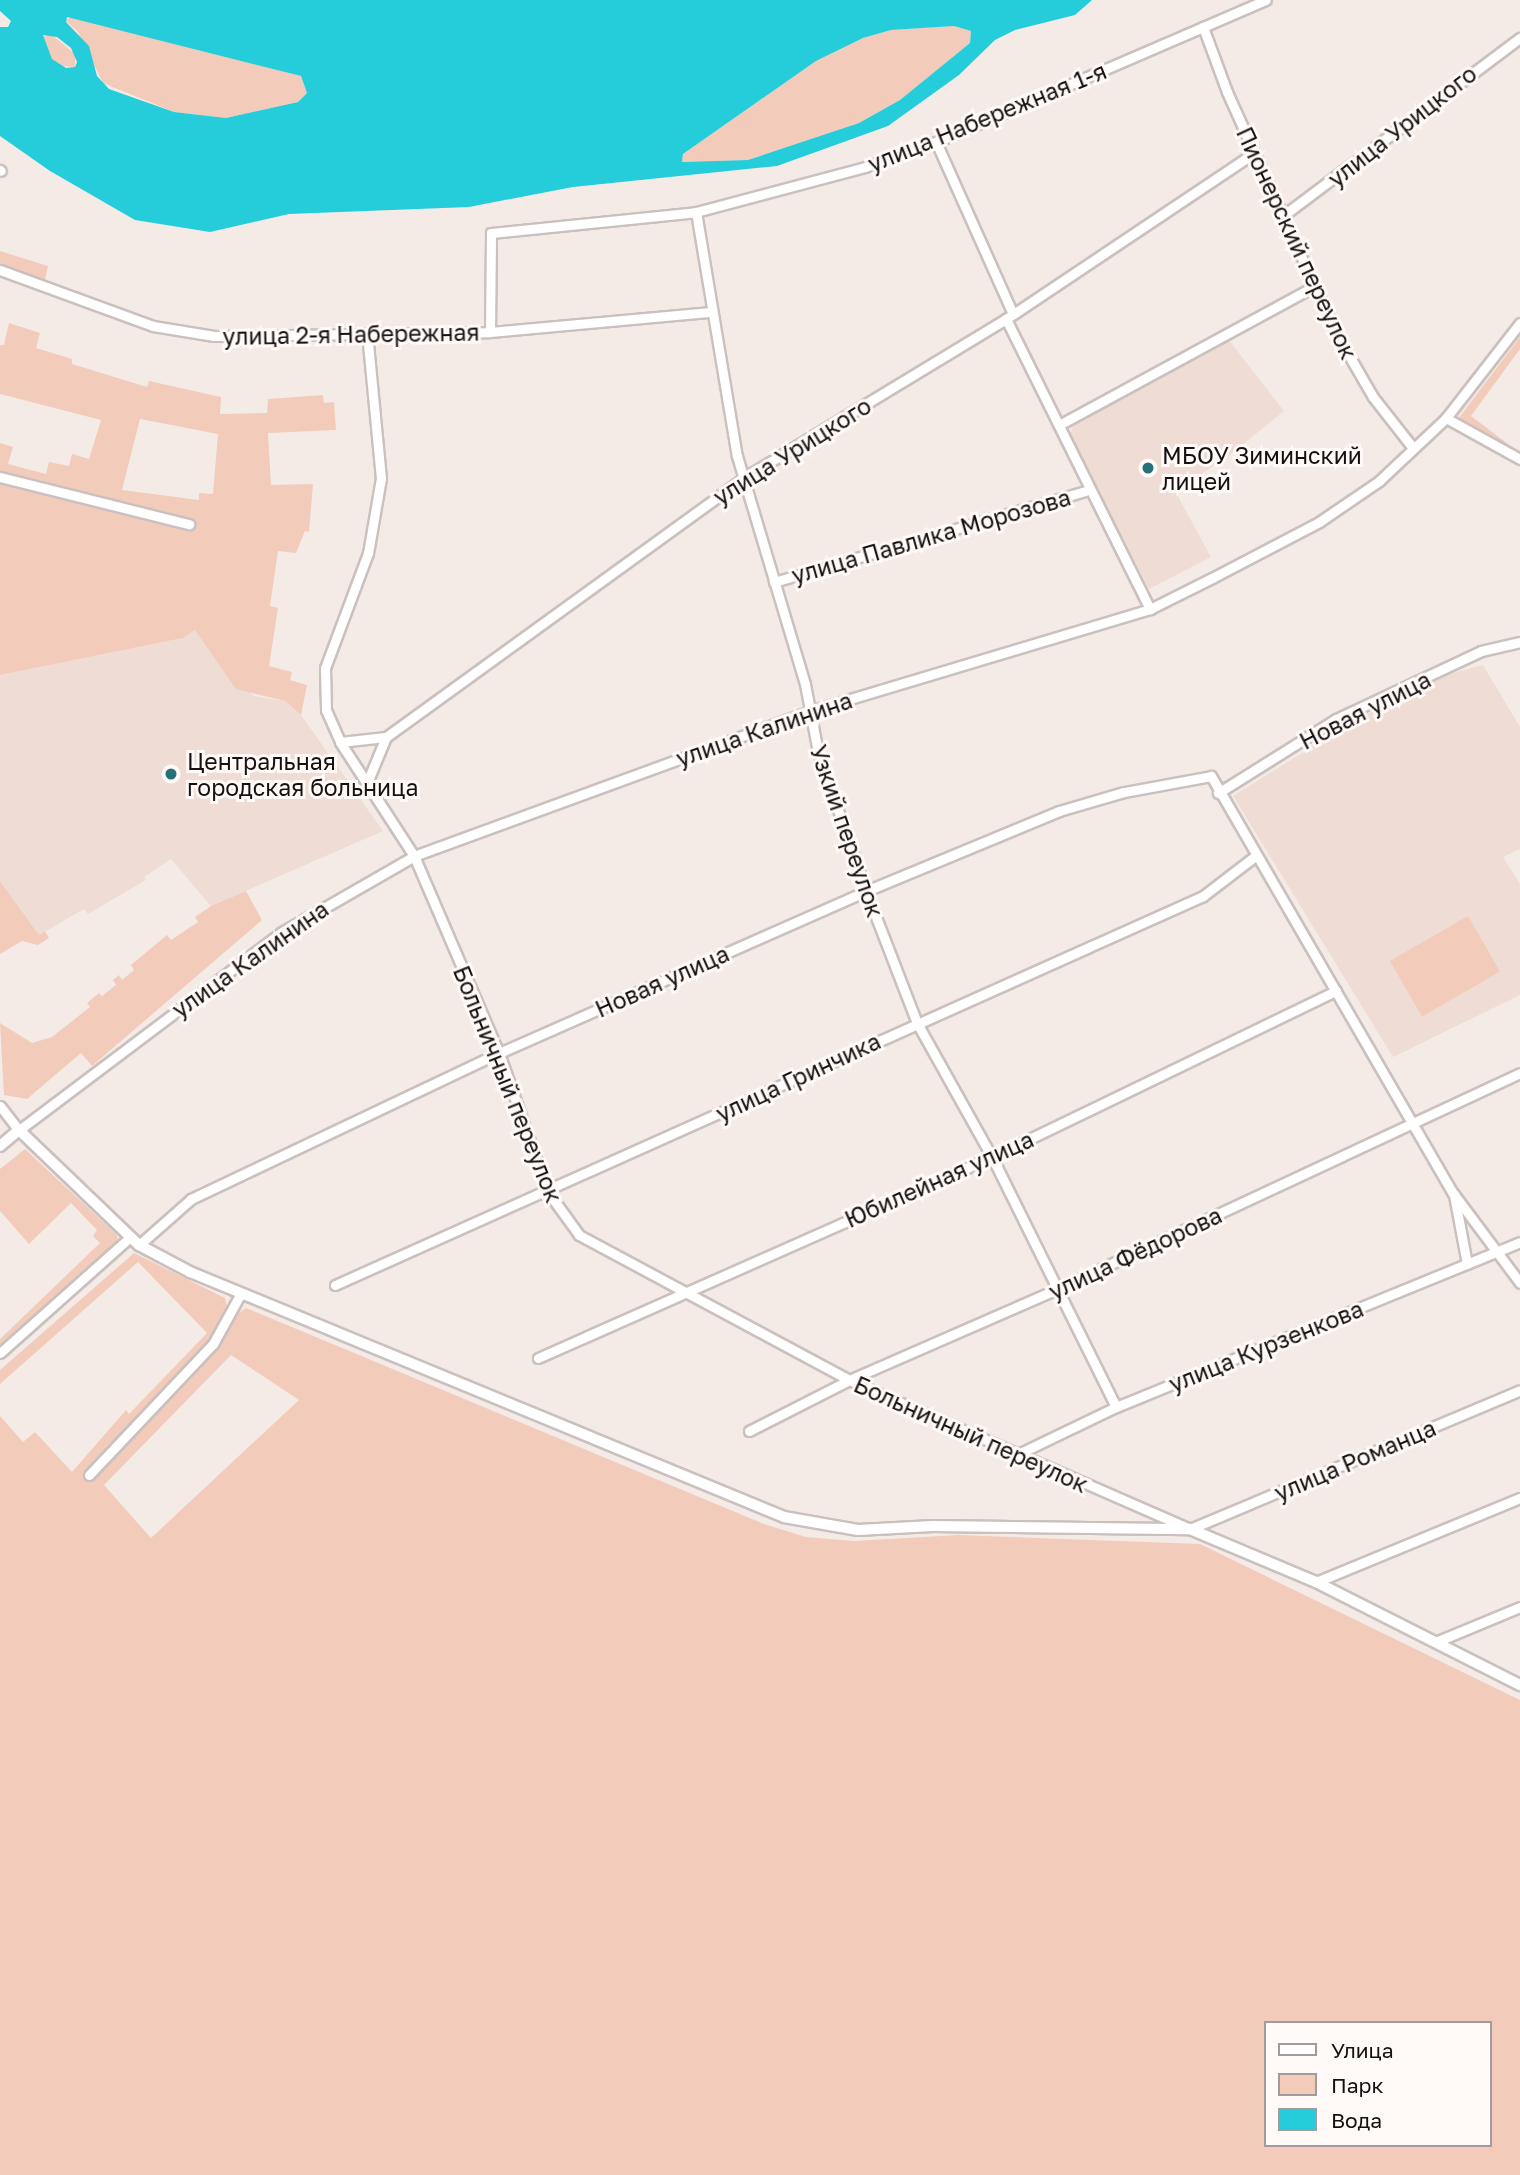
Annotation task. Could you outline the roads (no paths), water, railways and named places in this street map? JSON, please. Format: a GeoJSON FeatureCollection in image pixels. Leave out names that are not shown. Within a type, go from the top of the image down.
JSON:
{"type":"FeatureCollection","features":[{"type":"Feature","properties":{"kind":"street","name":"улица Набережная 1-я"},"geometry":{"type":"LineString","coordinates":[[490,332],[491,233],[696,212],[842,174],[936,142],[1266,0]]}},
{"type":"Feature","properties":{"kind":"street","name":"Пионерский переулок"},"geometry":{"type":"LineString","coordinates":[[1203,27],[1254,153],[1336,333],[1373,397],[1413,448]]}},
{"type":"Feature","properties":{"kind":"street","name":"улица Урицкого"},"geometry":{"type":"LineString","coordinates":[[1284,215],[1520,38]]}},
{"type":"Feature","properties":{"kind":"street"},"geometry":{"type":"LineString","coordinates":[[936,142],[1009,316],[1088,490],[1150,609]]}},
{"type":"Feature","properties":{"kind":"street","name":"улица Урицкого"},"geometry":{"type":"LineString","coordinates":[[386,737],[745,477],[1009,316],[1254,153]]}},
{"type":"Feature","properties":{"kind":"street","name":"Узкий переулок"},"geometry":{"type":"LineString","coordinates":[[696,212],[737,456],[810,711],[818,752],[866,891],[917,1023],[992,1157],[1116,1407]]}},
{"type":"Feature","properties":{"kind":"street","name":"улица 2-я Набережная"},"geometry":{"type":"LineString","coordinates":[[0,270],[153,326],[214,336],[490,332],[711,312]]}},
{"type":"Feature","properties":{"kind":"street"},"geometry":{"type":"LineString","coordinates":[[1059,425],[1315,286]]}},
{"type":"Feature","properties":{"kind":"street","name":"улица Калинина"},"geometry":{"type":"LineString","coordinates":[[0,1145],[282,932],[414,856],[810,711],[1150,609],[1319,522],[1379,481],[1446,418],[1520,323]]}},
{"type":"Feature","properties":{"kind":"street","name":"Больничный переулок"},"geometry":{"type":"LineString","coordinates":[[367,333],[381,478],[368,553],[325,668],[326,710],[340,742],[414,856],[499,1053],[548,1192],[579,1235],[680,1293],[849,1380],[1014,1456],[1190,1529]]}},
{"type":"Feature","properties":{"kind":"street"},"geometry":{"type":"LineString","coordinates":[[1446,418],[1520,459]]}},
{"type":"Feature","properties":{"kind":"street"},"geometry":{"type":"LineString","coordinates":[[0,477],[189,524]]}},
{"type":"Feature","properties":{"kind":"street","name":"улица Павлика Морозова"},"geometry":{"type":"LineString","coordinates":[[774,582],[1088,490]]}},
{"type":"Feature","properties":{"kind":"street","name":"Новая улица"},"geometry":{"type":"LineString","coordinates":[[0,1353],[135,1241],[191,1199],[499,1053],[866,891],[1059,811],[1124,792],[1211,776],[1217,793],[1336,719],[1481,651],[1520,642]]}},
{"type":"Feature","properties":{"kind":"street"},"geometry":{"type":"LineString","coordinates":[[340,742],[386,737],[366,785]]}},
{"type":"Feature","properties":{"kind":"street"},"geometry":{"type":"LineString","coordinates":[[1217,793],[1415,1122],[1453,1193],[1499,1251],[1520,1283]]}},
{"type":"Feature","properties":{"kind":"street","name":"улица Гринчика"},"geometry":{"type":"LineString","coordinates":[[335,1285],[548,1192],[1203,896],[1254,857]]}},
{"type":"Feature","properties":{"kind":"street","name":"Юбилейная улица"},"geometry":{"type":"LineString","coordinates":[[538,1358],[992,1157],[1336,991]]}},
{"type":"Feature","properties":{"kind":"street","name":"улица Фёдорова"},"geometry":{"type":"LineString","coordinates":[[750,1431],[849,1380],[1057,1289],[1520,1073]]}},
{"type":"Feature","properties":{"kind":"street"},"geometry":{"type":"LineString","coordinates":[[0,1106],[19,1130],[135,1241],[242,1293],[784,1517],[858,1530],[933,1526],[1190,1529],[1316,1582],[1438,1641],[1520,1685]]}},
{"type":"Feature","properties":{"kind":"street"},"geometry":{"type":"LineString","coordinates":[[1453,1193],[1467,1264]]}},
{"type":"Feature","properties":{"kind":"street","name":"улица Курзенкова"},"geometry":{"type":"LineString","coordinates":[[1014,1456],[1116,1407],[1520,1242]]}},
{"type":"Feature","properties":{"kind":"street"},"geometry":{"type":"LineString","coordinates":[[89,1475],[213,1343],[242,1293]]}},
{"type":"Feature","properties":{"kind":"street","name":"улица Романца"},"geometry":{"type":"LineString","coordinates":[[1190,1529],[1520,1390]]}},
{"type":"Feature","properties":{"kind":"street"},"geometry":{"type":"LineString","coordinates":[[1316,1582],[1520,1498]]}},
{"type":"Feature","properties":{"kind":"street"},"geometry":{"type":"LineString","coordinates":[[1438,1641],[1520,1607]]}},
{"type":"Feature","properties":{"kind":"water"},"geometry":{"type":"Polygon","coordinates":[[[0,0],[1092,0],[1075,15],[1015,30],[995,40],[959,75],[888,126],[777,166],[573,187],[469,207],[289,214],[210,232],[135,220],[50,171],[0,136],[0,27],[8,27],[11,21],[0,11],[0,0]],[[67,17],[66,22],[89,46],[97,76],[109,89],[174,112],[226,118],[298,102],[307,93],[301,76],[67,17]],[[954,26],[891,30],[863,38],[816,61],[683,154],[682,162],[748,160],[859,123],[900,100],[970,43],[971,31],[954,26]],[[43,35],[52,59],[66,68],[75,67],[77,62],[71,48],[57,37],[43,35]]]}},
{"type":"Feature","properties":{"kind":"place","name":"МБОУ Зиминский лицей"},"geometry":{"type":"Point","coordinates":[1148,468]}},
{"type":"Feature","properties":{"kind":"place","name":"Центральная городская больница"},"geometry":{"type":"Point","coordinates":[171,774]}}]}
